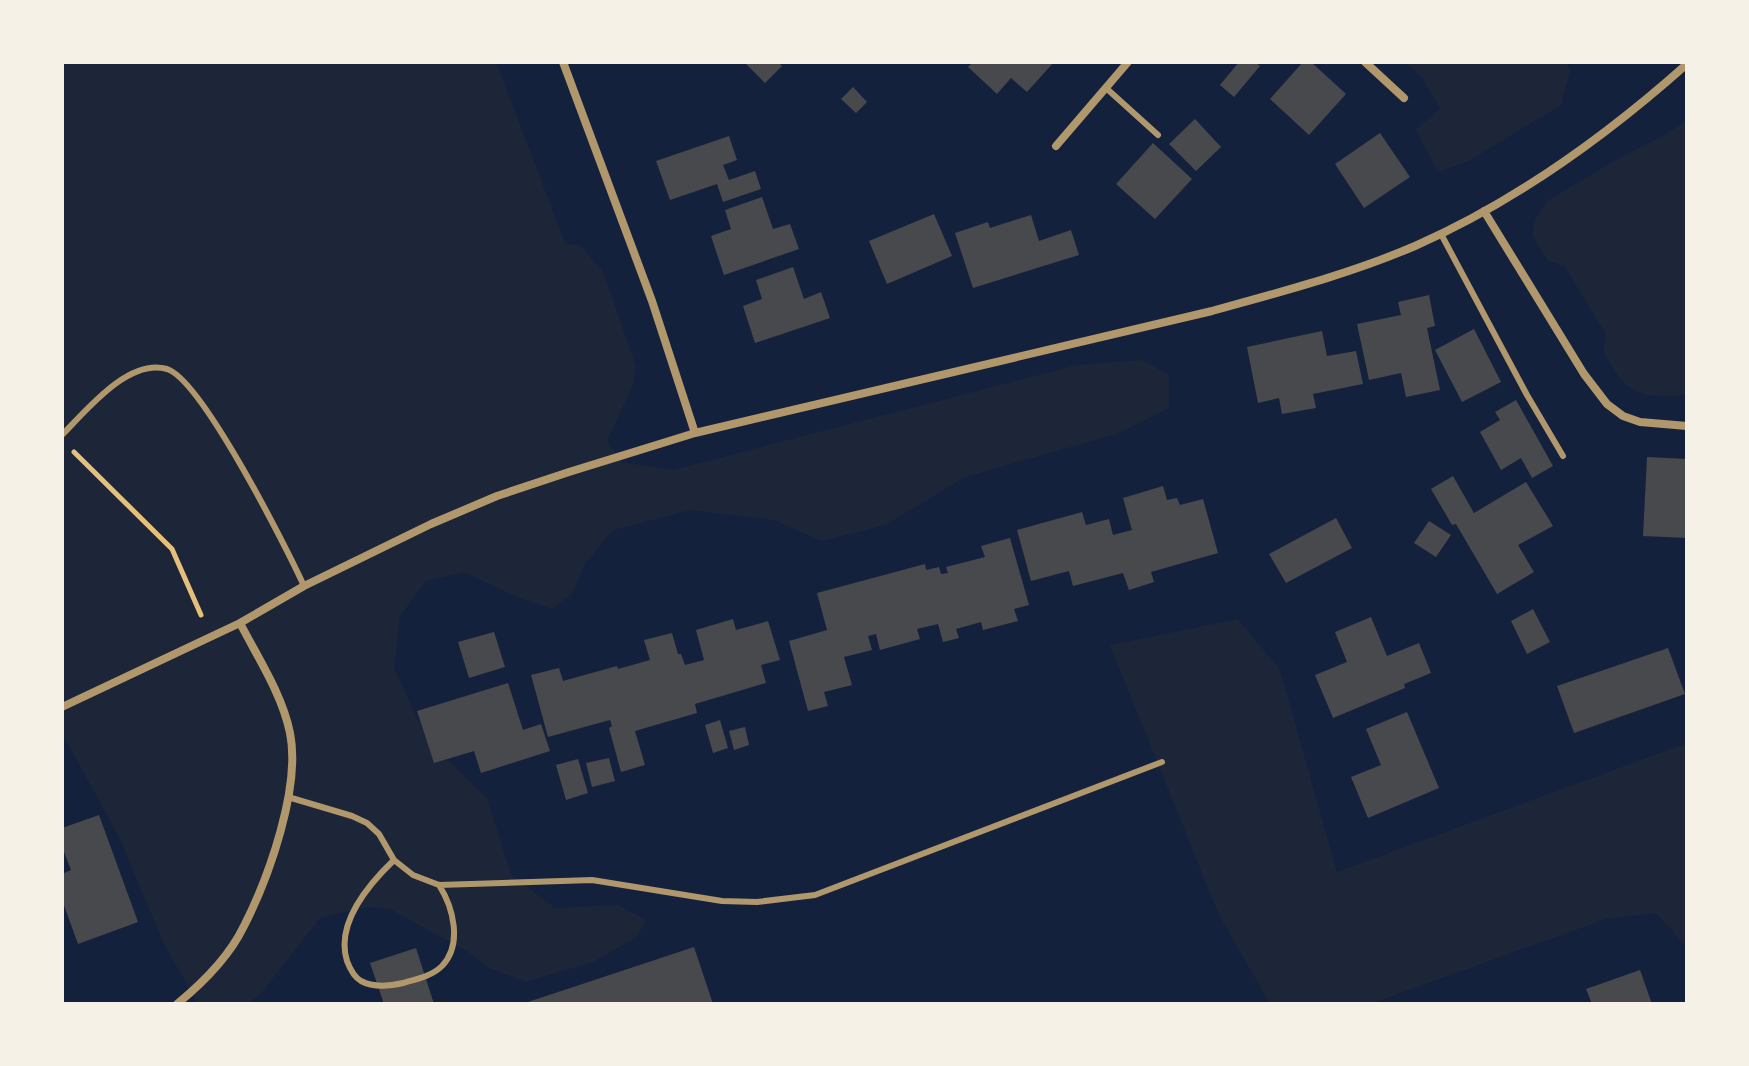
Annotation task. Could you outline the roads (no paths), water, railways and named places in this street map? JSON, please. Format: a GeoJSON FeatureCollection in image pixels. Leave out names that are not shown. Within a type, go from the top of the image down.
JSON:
{"type":"FeatureCollection","features":[{"type":"Feature","properties":{"kind":"street"},"geometry":{"type":"LineString","coordinates":[[563,62],[652,301],[695,433]]}},
{"type":"Feature","properties":{"kind":"street"},"geometry":{"type":"LineString","coordinates":[[1056,146],[1128,62]]}},
{"type":"Feature","properties":{"kind":"street"},"geometry":{"type":"LineString","coordinates":[[1365,62],[1404,98]]}},
{"type":"Feature","properties":{"kind":"street"},"geometry":{"type":"LineString","coordinates":[[62,707],[240,623],[304,586],[431,524],[497,496],[695,433],[1212,311],[1362,266],[1441,234],[1484,211],[1591,144],[1687,64]]}},
{"type":"Feature","properties":{"kind":"street"},"geometry":{"type":"LineString","coordinates":[[1484,211],[1584,374],[1607,404],[1623,416],[1640,422],[1687,426]]}},
{"type":"Feature","properties":{"kind":"street"},"geometry":{"type":"LineString","coordinates":[[177,1004],[211,974],[244,927],[271,860],[288,797],[293,749],[286,719],[240,623]]}},
{"type":"Feature","properties":{"kind":"lane"},"geometry":{"type":"LineString","coordinates":[[1106,88],[1158,135]]}},
{"type":"Feature","properties":{"kind":"lane"},"geometry":{"type":"LineString","coordinates":[[1441,234],[1563,456]]}},
{"type":"Feature","properties":{"kind":"lane"},"geometry":{"type":"LineString","coordinates":[[62,435],[119,380],[147,370],[167,369],[186,381],[204,407],[276,526],[304,586]]}},
{"type":"Feature","properties":{"kind":"lane"},"geometry":{"type":"LineString","coordinates":[[288,797],[367,823],[379,834],[394,860],[413,875],[439,885],[592,880],[722,901],[771,901],[815,895],[1162,762]]}},
{"type":"Feature","properties":{"kind":"lane"},"geometry":{"type":"LineString","coordinates":[[394,860],[366,892],[348,923],[344,949],[354,975],[364,983],[388,986],[429,975],[442,967],[451,949],[453,929],[446,897],[439,885]]}}]}
